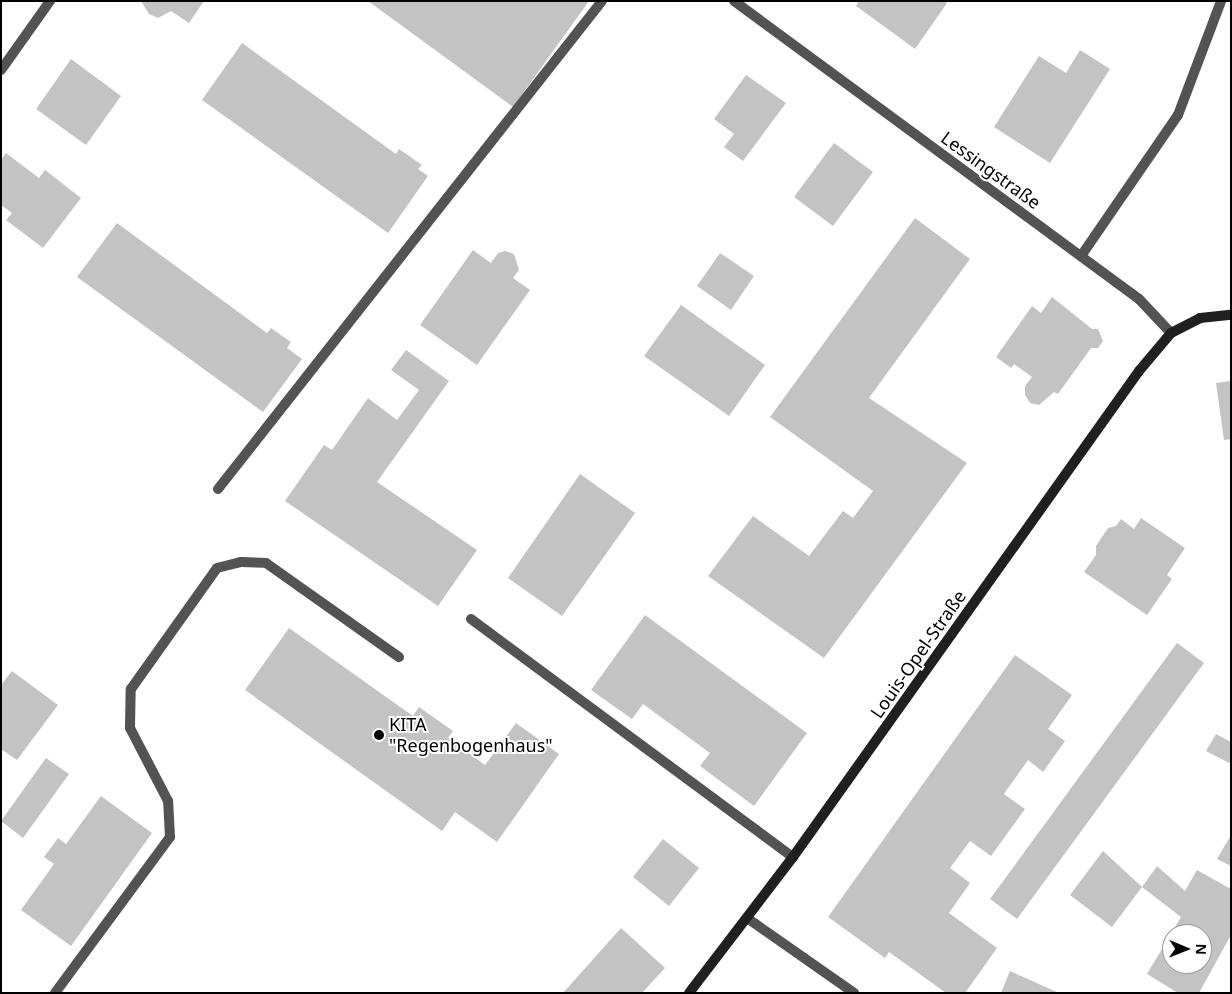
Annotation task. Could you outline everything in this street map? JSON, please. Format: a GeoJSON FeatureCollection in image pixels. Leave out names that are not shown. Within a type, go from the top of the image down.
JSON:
{"type":"FeatureCollection","features":[{"type":"Feature","properties":{"kind":"main road"},"geometry":{"type":"LineString","coordinates":[[1171,333],[1200,318],[1231,315]]}},
{"type":"Feature","properties":{"kind":"main road","name":"Louis-Opel-Straße"},"geometry":{"type":"LineString","coordinates":[[689,993],[793,857],[1139,372],[1171,333]]}},
{"type":"Feature","properties":{"kind":"street"},"geometry":{"type":"LineString","coordinates":[[1,70],[50,1]]}},
{"type":"Feature","properties":{"kind":"street"},"geometry":{"type":"LineString","coordinates":[[218,489],[602,1]]}},
{"type":"Feature","properties":{"kind":"street","name":"Lessingstraße"},"geometry":{"type":"LineString","coordinates":[[734,1],[1139,299],[1171,333]]}},
{"type":"Feature","properties":{"kind":"street"},"geometry":{"type":"LineString","coordinates":[[1081,256],[1178,115],[1221,1]]}},
{"type":"Feature","properties":{"kind":"street"},"geometry":{"type":"LineString","coordinates":[[55,993],[170,837],[168,801],[130,728],[131,689],[217,568],[240,562],[266,563],[398,657]]}},
{"type":"Feature","properties":{"kind":"street"},"geometry":{"type":"LineString","coordinates":[[471,619],[793,857]]}},
{"type":"Feature","properties":{"kind":"street"},"geometry":{"type":"LineString","coordinates":[[747,918],[854,993]]}},
{"type":"Feature","properties":{"kind":"building"},"geometry":{"type":"Polygon","coordinates":[[[141,1],[204,1],[189,23],[171,11],[158,18],[149,14],[141,1]]]}},
{"type":"Feature","properties":{"kind":"building"},"geometry":{"type":"Polygon","coordinates":[[[368,1],[589,1],[513,107],[368,1]]]}},
{"type":"Feature","properties":{"kind":"building"},"geometry":{"type":"Polygon","coordinates":[[[859,1],[944,1],[947,3],[915,49],[856,6],[859,1]]]}},
{"type":"Feature","properties":{"kind":"building"},"geometry":{"type":"Polygon","coordinates":[[[242,43],[396,154],[399,149],[422,165],[418,169],[428,176],[388,233],[202,100],[242,43]]]}},
{"type":"Feature","properties":{"kind":"building"},"geometry":{"type":"Polygon","coordinates":[[[1080,50],[1110,69],[1050,163],[994,127],[1039,56],[1066,73],[1080,50]]]}},
{"type":"Feature","properties":{"kind":"building"},"geometry":{"type":"Polygon","coordinates":[[[71,59],[121,96],[86,145],[36,109],[71,59]]]}},
{"type":"Feature","properties":{"kind":"building"},"geometry":{"type":"Polygon","coordinates":[[[746,75],[786,103],[743,161],[724,147],[734,134],[714,119],[746,75]]]}},
{"type":"Feature","properties":{"kind":"building"},"geometry":{"type":"Polygon","coordinates":[[[834,143],[873,172],[833,226],[794,197],[834,143]]]}},
{"type":"Feature","properties":{"kind":"building"},"geometry":{"type":"Polygon","coordinates":[[[6,153],[39,178],[45,170],[81,198],[43,248],[6,220],[12,213],[1,205],[1,160],[6,153]]]}},
{"type":"Feature","properties":{"kind":"building"},"geometry":{"type":"Polygon","coordinates":[[[915,218],[970,259],[869,398],[967,463],[824,658],[708,576],[753,516],[809,556],[843,511],[853,518],[873,491],[770,417],[915,218]]]}},
{"type":"Feature","properties":{"kind":"building"},"geometry":{"type":"Polygon","coordinates":[[[117,223],[267,333],[271,328],[291,342],[287,348],[302,359],[263,412],[77,277],[117,223]]]}},
{"type":"Feature","properties":{"kind":"building"},"geometry":{"type":"Polygon","coordinates":[[[473,250],[491,263],[498,253],[505,251],[514,254],[519,270],[513,278],[530,290],[477,365],[420,325],[473,250]]]}},
{"type":"Feature","properties":{"kind":"building"},"geometry":{"type":"Polygon","coordinates":[[[720,253],[754,276],[731,310],[697,286],[720,253]]]}},
{"type":"Feature","properties":{"kind":"building"},"geometry":{"type":"Polygon","coordinates":[[[1052,297],[1092,329],[1098,329],[1103,341],[1098,348],[1091,348],[1058,394],[1054,392],[1039,405],[1030,403],[1025,395],[1025,386],[1032,377],[1014,364],[1011,368],[996,357],[1032,306],[1041,313],[1052,297]]]}},
{"type":"Feature","properties":{"kind":"building"},"geometry":{"type":"Polygon","coordinates":[[[681,305],[765,365],[729,416],[644,356],[681,305]]]}},
{"type":"Feature","properties":{"kind":"building"},"geometry":{"type":"Polygon","coordinates":[[[406,350],[449,381],[377,482],[477,550],[438,606],[285,501],[324,445],[332,450],[368,398],[397,420],[419,390],[391,370],[406,350]]]}},
{"type":"Feature","properties":{"kind":"building"},"geometry":{"type":"Polygon","coordinates":[[[1231,381],[1231,439],[1224,440],[1216,383],[1231,381]]]}},
{"type":"Feature","properties":{"kind":"building"},"geometry":{"type":"Polygon","coordinates":[[[580,474],[635,513],[562,616],[508,578],[580,474]]]}},
{"type":"Feature","properties":{"kind":"building"},"geometry":{"type":"Polygon","coordinates":[[[1141,518],[1185,548],[1167,575],[1172,579],[1147,615],[1084,572],[1096,555],[1096,546],[1108,528],[1116,526],[1121,519],[1134,529],[1141,518]]]}},
{"type":"Feature","properties":{"kind":"building"},"geometry":{"type":"Polygon","coordinates":[[[645,615],[807,733],[754,806],[700,766],[710,753],[643,704],[632,719],[591,690],[645,615]]]}},
{"type":"Feature","properties":{"kind":"building","name":"KITA \"Regenbogenhaus\""},"geometry":{"type":"Polygon","coordinates":[[[289,628],[413,716],[419,707],[453,731],[448,738],[485,765],[516,723],[559,754],[497,842],[455,812],[442,831],[245,690],[289,628]]]}},
{"type":"Feature","properties":{"kind":"building"},"geometry":{"type":"Polygon","coordinates":[[[1177,643],[1204,663],[1017,919],[990,899],[1177,643]]]}},
{"type":"Feature","properties":{"kind":"building"},"geometry":{"type":"Polygon","coordinates":[[[1015,655],[1072,695],[1048,729],[1065,741],[1043,772],[1028,760],[1004,794],[1025,809],[991,856],[970,841],[950,868],[970,883],[949,913],[997,948],[965,993],[946,993],[889,952],[885,958],[828,917],[1015,655]]]}},
{"type":"Feature","properties":{"kind":"building"},"geometry":{"type":"Polygon","coordinates":[[[12,671],[58,705],[17,760],[1,749],[1,685],[12,671]]]}},
{"type":"Feature","properties":{"kind":"building"},"geometry":{"type":"Polygon","coordinates":[[[1216,734],[1231,742],[1231,764],[1206,751],[1216,734]]]}},
{"type":"Feature","properties":{"kind":"building"},"geometry":{"type":"Polygon","coordinates":[[[46,758],[69,774],[23,838],[1,821],[46,758]]]}},
{"type":"Feature","properties":{"kind":"building"},"geometry":{"type":"Polygon","coordinates":[[[101,796],[152,833],[71,946],[21,910],[54,864],[44,857],[58,838],[66,844],[101,796]]]}},
{"type":"Feature","properties":{"kind":"building"},"geometry":{"type":"Polygon","coordinates":[[[1231,835],[1231,866],[1217,859],[1231,835]]]}},
{"type":"Feature","properties":{"kind":"building"},"geometry":{"type":"Polygon","coordinates":[[[663,839],[699,868],[669,906],[633,877],[663,839]]]}},
{"type":"Feature","properties":{"kind":"building"},"geometry":{"type":"Polygon","coordinates":[[[1103,851],[1142,887],[1112,927],[1070,895],[1103,851]]]}},
{"type":"Feature","properties":{"kind":"building"},"geometry":{"type":"Polygon","coordinates":[[[1157,866],[1185,891],[1197,870],[1231,889],[1231,935],[1212,969],[1212,924],[1177,924],[1181,917],[1142,887],[1157,866]]]}},
{"type":"Feature","properties":{"kind":"building"},"geometry":{"type":"Polygon","coordinates":[[[621,928],[665,968],[642,993],[563,993],[621,928]]]}},
{"type":"Feature","properties":{"kind":"building"},"geometry":{"type":"Polygon","coordinates":[[[1162,949],[1162,974],[1209,974],[1199,993],[1178,993],[1147,974],[1162,949]]]}},
{"type":"Feature","properties":{"kind":"building"},"geometry":{"type":"Polygon","coordinates":[[[1010,971],[1059,993],[1001,993],[1010,971]]]}},
{"type":"Feature","properties":{"kind":"place","name":"KITA \"Regenbogenhaus\""},"geometry":{"type":"Point","coordinates":[379,735]}}]}
